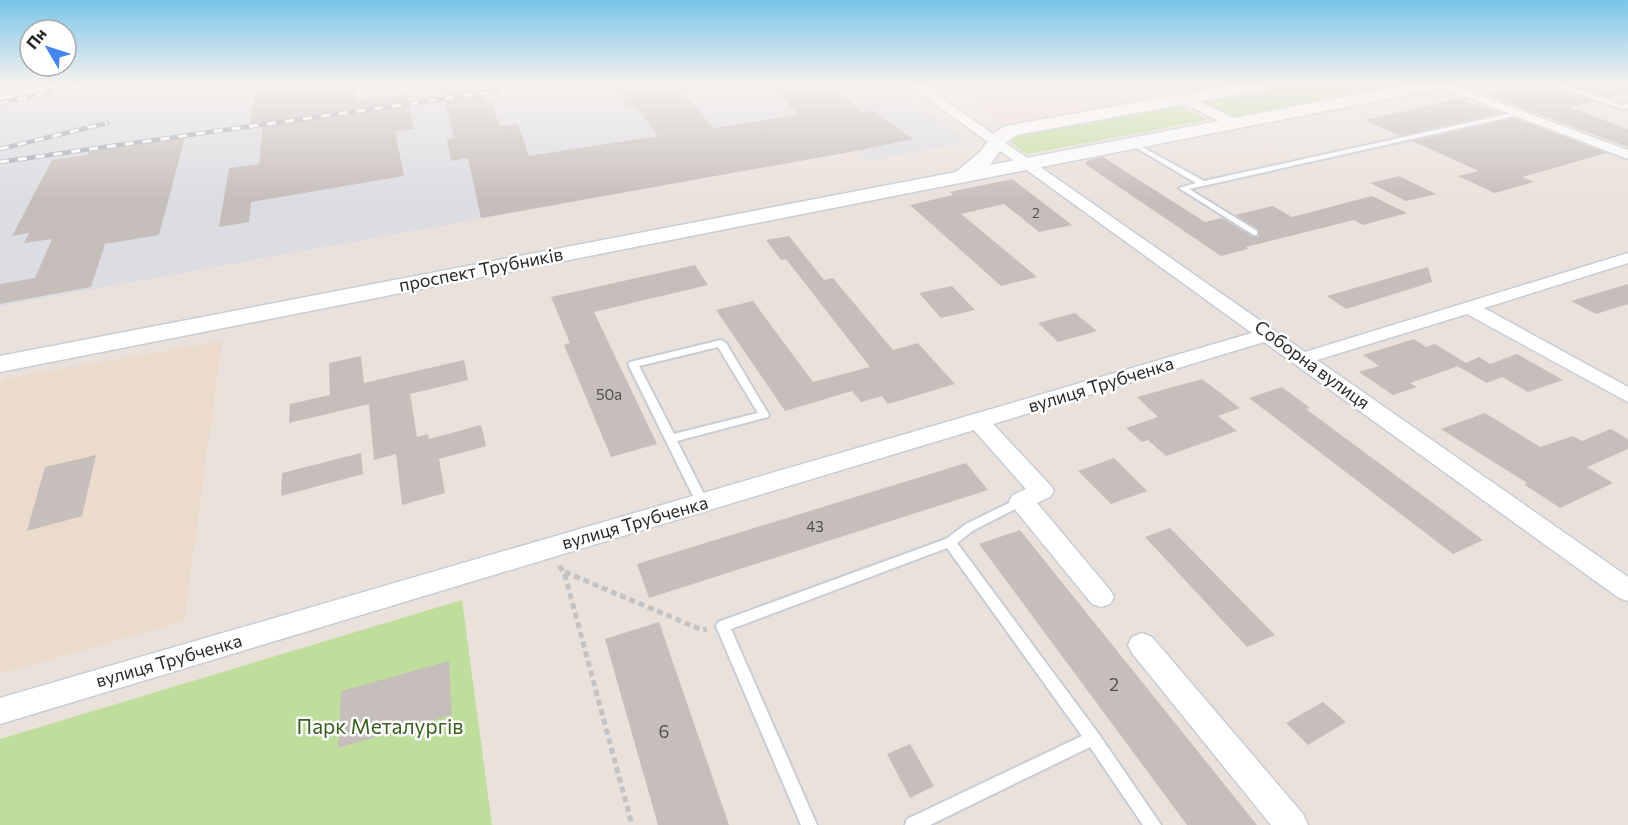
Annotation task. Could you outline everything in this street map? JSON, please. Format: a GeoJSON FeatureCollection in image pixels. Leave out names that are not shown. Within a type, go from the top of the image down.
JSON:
{"type":"FeatureCollection","features":[{"type":"Feature","properties":{"kind":"main road"},"geometry":{"type":"LineString","coordinates":[[994,141],[1001,134],[1012,130],[1048,124]]}},
{"type":"Feature","properties":{"kind":"main road","name":"проспект Трубників"},"geometry":{"type":"LineString","coordinates":[[0,364],[1235,124]]}},
{"type":"Feature","properties":{"kind":"main road","name":"проспект Трубників"},"geometry":{"type":"LineString","coordinates":[[963,176],[985,160],[994,141]]}},
{"type":"Feature","properties":{"kind":"street","name":"Соборна вулиця"},"geometry":{"type":"LineString","coordinates":[[969,124],[1270,334],[1628,591]]}},
{"type":"Feature","properties":{"kind":"street"},"geometry":{"type":"LineString","coordinates":[[1543,124],[1628,155]]}},
{"type":"Feature","properties":{"kind":"street"},"geometry":{"type":"LineString","coordinates":[[1302,358],[1628,258]]}},
{"type":"Feature","properties":{"kind":"street"},"geometry":{"type":"LineString","coordinates":[[1468,307],[1628,396]]}},
{"type":"Feature","properties":{"kind":"street","name":"вулиця Трубченка"},"geometry":{"type":"LineString","coordinates":[[0,711],[1270,334]]}},
{"type":"Feature","properties":{"kind":"street"},"geometry":{"type":"LineString","coordinates":[[979,422],[1042,491],[1021,501],[1101,597]]}},
{"type":"Feature","properties":{"kind":"street"},"geometry":{"type":"LineString","coordinates":[[1142,645],[1292,825]]}},
{"type":"Feature","properties":{"kind":"lane"},"geometry":{"type":"LineString","coordinates":[[1254,233],[1183,188],[1474,124]]}},
{"type":"Feature","properties":{"kind":"lane"},"geometry":{"type":"LineString","coordinates":[[1133,144],[1202,183]]}},
{"type":"Feature","properties":{"kind":"lane"},"geometry":{"type":"LineString","coordinates":[[670,439],[764,415],[721,343],[633,364],[702,504]]}},
{"type":"Feature","properties":{"kind":"lane"},"geometry":{"type":"LineString","coordinates":[[809,825],[723,626],[950,542],[970,527],[1021,501]]}},
{"type":"Feature","properties":{"kind":"lane"},"geometry":{"type":"LineString","coordinates":[[950,542],[1093,738],[1153,825]]}},
{"type":"Feature","properties":{"kind":"lane"},"geometry":{"type":"LineString","coordinates":[[913,825],[1093,738]]}},
{"type":"Feature","properties":{"kind":"path"},"geometry":{"type":"LineString","coordinates":[[546,550],[564,572],[632,825]]}},
{"type":"Feature","properties":{"kind":"path"},"geometry":{"type":"LineString","coordinates":[[564,572],[702,630],[723,626]]}},
{"type":"Feature","properties":{"kind":"shaded area"},"geometry":{"type":"Polygon","coordinates":[[[0,124],[941,124],[968,142],[869,161],[858,150],[0,306],[0,124]]]}},
{"type":"Feature","properties":{"kind":"shaded area"},"geometry":{"type":"Polygon","coordinates":[[[222,341],[184,621],[0,674],[0,387],[4,379],[222,341]]]}},
{"type":"Feature","properties":{"kind":"green space"},"geometry":{"type":"Polygon","coordinates":[[[1085,124],[1188,124],[1027,154],[1005,138],[1085,124]]]}},
{"type":"Feature","properties":{"kind":"green space","name":"Парк Металургів"},"geometry":{"type":"Polygon","coordinates":[[[462,600],[492,825],[0,825],[0,739],[462,600]]]}},
{"type":"Feature","properties":{"kind":"building"},"geometry":{"type":"Polygon","coordinates":[[[263,124],[413,124],[414,129],[395,131],[404,176],[251,202],[249,222],[219,227],[229,168],[259,164],[263,124]]]}},
{"type":"Feature","properties":{"kind":"building"},"geometry":{"type":"Polygon","coordinates":[[[450,124],[499,124],[500,126],[518,124],[529,156],[658,136],[648,124],[709,124],[713,128],[742,124],[891,124],[913,139],[481,218],[468,158],[451,161],[447,139],[454,138],[450,124]]]}},
{"type":"Feature","properties":{"kind":"building"},"geometry":{"type":"Polygon","coordinates":[[[1373,124],[1455,124],[1400,136],[1373,124]]]}},
{"type":"Feature","properties":{"kind":"building"},"geometry":{"type":"Polygon","coordinates":[[[1490,124],[1529,124],[1607,153],[1522,177],[1534,182],[1495,193],[1458,176],[1479,171],[1412,141],[1490,124]]]}},
{"type":"Feature","properties":{"kind":"building"},"geometry":{"type":"Polygon","coordinates":[[[1564,124],[1613,124],[1628,129],[1628,147],[1564,124]]]}},
{"type":"Feature","properties":{"kind":"building"},"geometry":{"type":"Polygon","coordinates":[[[185,137],[159,235],[105,244],[91,287],[0,304],[0,284],[35,278],[52,239],[24,243],[29,233],[12,236],[52,160],[87,155],[89,151],[185,137]]]}},
{"type":"Feature","properties":{"kind":"building"},"geometry":{"type":"Polygon","coordinates":[[[1103,157],[1205,222],[1222,218],[1254,237],[1259,237],[1258,229],[1235,215],[1273,206],[1292,217],[1372,196],[1407,213],[1363,225],[1354,220],[1246,247],[1248,249],[1221,256],[1085,164],[1088,160],[1103,157]]]}},
{"type":"Feature","properties":{"kind":"building"},"geometry":{"type":"Polygon","coordinates":[[[1399,176],[1436,194],[1406,201],[1370,183],[1399,176]]]}},
{"type":"Feature","properties":{"kind":"building"},"geometry":{"type":"Polygon","coordinates":[[[1012,179],[1072,225],[1039,232],[1004,204],[961,214],[1037,277],[1001,286],[910,205],[953,195],[950,192],[1012,179]]]}},
{"type":"Feature","properties":{"kind":"building"},"geometry":{"type":"Polygon","coordinates":[[[789,236],[824,280],[833,278],[893,350],[918,343],[955,384],[888,404],[882,396],[861,402],[852,391],[785,411],[716,310],[753,301],[813,382],[870,367],[786,259],[781,260],[766,240],[789,236]]]}},
{"type":"Feature","properties":{"kind":"building"},"geometry":{"type":"Polygon","coordinates":[[[695,265],[708,285],[594,312],[657,444],[611,457],[564,345],[570,343],[551,297],[695,265]]]}},
{"type":"Feature","properties":{"kind":"building"},"geometry":{"type":"Polygon","coordinates":[[[1428,267],[1432,282],[1346,309],[1327,296],[1428,267]]]}},
{"type":"Feature","properties":{"kind":"building"},"geometry":{"type":"Polygon","coordinates":[[[1628,284],[1628,304],[1596,314],[1571,301],[1628,284]]]}},
{"type":"Feature","properties":{"kind":"building"},"geometry":{"type":"Polygon","coordinates":[[[952,286],[975,310],[941,318],[919,293],[952,286]]]}},
{"type":"Feature","properties":{"kind":"building"},"geometry":{"type":"Polygon","coordinates":[[[1075,313],[1097,331],[1058,342],[1038,323],[1075,313]]]}},
{"type":"Feature","properties":{"kind":"building"},"geometry":{"type":"Polygon","coordinates":[[[1414,339],[1426,347],[1435,344],[1466,363],[1479,357],[1490,364],[1517,354],[1563,380],[1528,392],[1502,377],[1487,383],[1458,366],[1410,383],[1417,387],[1393,395],[1359,372],[1379,366],[1363,355],[1414,339]]]}},
{"type":"Feature","properties":{"kind":"building"},"geometry":{"type":"Polygon","coordinates":[[[361,356],[364,383],[464,360],[468,380],[410,394],[417,437],[428,434],[429,439],[481,425],[486,446],[439,459],[445,493],[402,505],[396,454],[374,460],[369,404],[289,423],[290,404],[330,395],[329,363],[361,356]]]}},
{"type":"Feature","properties":{"kind":"building"},"geometry":{"type":"Polygon","coordinates":[[[1202,379],[1240,408],[1218,416],[1237,431],[1166,456],[1148,440],[1142,442],[1126,428],[1158,417],[1137,397],[1202,379]]]}},
{"type":"Feature","properties":{"kind":"building"},"geometry":{"type":"Polygon","coordinates":[[[1282,387],[1310,408],[1306,409],[1483,540],[1453,554],[1249,398],[1282,387]]]}},
{"type":"Feature","properties":{"kind":"building"},"geometry":{"type":"Polygon","coordinates":[[[1485,413],[1540,447],[1573,436],[1582,441],[1611,429],[1628,439],[1628,449],[1587,467],[1613,483],[1560,508],[1525,485],[1527,483],[1441,429],[1485,413]]]}},
{"type":"Feature","properties":{"kind":"building"},"geometry":{"type":"Polygon","coordinates":[[[361,453],[363,474],[281,496],[282,473],[361,453]]]}},
{"type":"Feature","properties":{"kind":"building"},"geometry":{"type":"Polygon","coordinates":[[[96,455],[82,516],[27,531],[45,467],[96,455]]]}},
{"type":"Feature","properties":{"kind":"building"},"geometry":{"type":"Polygon","coordinates":[[[1114,458],[1147,491],[1111,504],[1078,471],[1114,458]]]}},
{"type":"Feature","properties":{"kind":"building"},"geometry":{"type":"Polygon","coordinates":[[[966,463],[988,490],[649,598],[637,564],[966,463]]]}},
{"type":"Feature","properties":{"kind":"building"},"geometry":{"type":"Polygon","coordinates":[[[1170,528],[1275,635],[1247,647],[1145,537],[1170,528]]]}},
{"type":"Feature","properties":{"kind":"building"},"geometry":{"type":"Polygon","coordinates":[[[1020,530],[1257,825],[1187,825],[979,544],[1020,530]]]}},
{"type":"Feature","properties":{"kind":"building"},"geometry":{"type":"Polygon","coordinates":[[[659,622],[729,825],[658,825],[605,639],[659,622]]]}},
{"type":"Feature","properties":{"kind":"building"},"geometry":{"type":"Polygon","coordinates":[[[449,661],[452,715],[338,748],[341,691],[449,661]]]}},
{"type":"Feature","properties":{"kind":"building"},"geometry":{"type":"Polygon","coordinates":[[[1323,702],[1346,722],[1308,745],[1286,723],[1323,702]]]}},
{"type":"Feature","properties":{"kind":"building"},"geometry":{"type":"Polygon","coordinates":[[[910,744],[934,786],[910,798],[887,754],[910,744]]]}},
{"type":"Feature","properties":{"kind":"railway"},"geometry":{"type":"LineString","coordinates":[[0,149],[105,124]]}},
{"type":"Feature","properties":{"kind":"railway"},"geometry":{"type":"LineString","coordinates":[[0,162],[270,124]]}}]}
